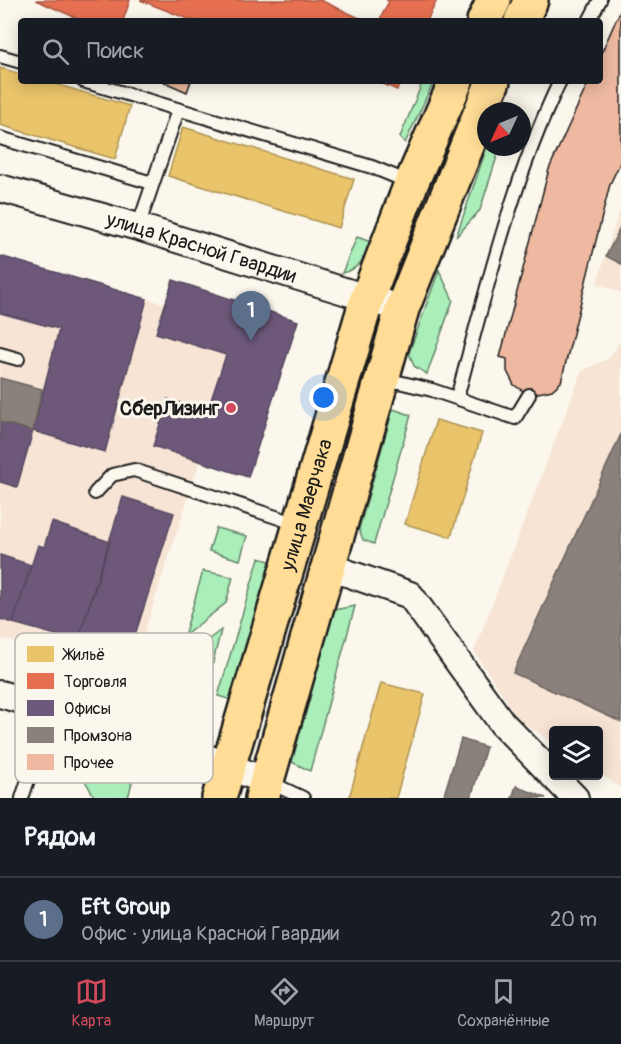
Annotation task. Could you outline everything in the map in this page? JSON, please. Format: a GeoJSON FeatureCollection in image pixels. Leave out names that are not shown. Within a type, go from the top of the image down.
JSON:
{"type":"FeatureCollection","features":[{"type":"Feature","properties":{"kind":"main road"},"geometry":{"type":"LineString","coordinates":[[485,18],[494,0]]}},
{"type":"Feature","properties":{"kind":"main road"},"geometry":{"type":"LineString","coordinates":[[522,18],[531,0]]}},
{"type":"Feature","properties":{"kind":"main road","name":"улица Маерчака"},"geometry":{"type":"LineString","coordinates":[[219,798],[367,298],[411,184],[455,84]]}},
{"type":"Feature","properties":{"kind":"main road","name":"улица Маерчака"},"geometry":{"type":"LineString","coordinates":[[264,790],[402,309],[492,84]]}},
{"type":"Feature","properties":{"kind":"street","name":"улица Красной Гвардии"},"geometry":{"type":"LineString","coordinates":[[0,188],[138,227],[402,309]]}},
{"type":"Feature","properties":{"kind":"street"},"geometry":{"type":"LineString","coordinates":[[327,566],[410,595],[502,723],[575,798]]}},
{"type":"Feature","properties":{"kind":"street"},"geometry":{"type":"LineString","coordinates":[[0,694],[15,698]]}},
{"type":"Feature","properties":{"kind":"street"},"geometry":{"type":"LineString","coordinates":[[213,760],[228,766],[264,790]]}},
{"type":"Feature","properties":{"kind":"lane"},"geometry":{"type":"LineString","coordinates":[[591,18],[600,0]]}},
{"type":"Feature","properties":{"kind":"lane"},"geometry":{"type":"LineString","coordinates":[[0,56],[18,61]]}},
{"type":"Feature","properties":{"kind":"lane"},"geometry":{"type":"LineString","coordinates":[[93,84],[372,167],[411,184]]}},
{"type":"Feature","properties":{"kind":"lane"},"geometry":{"type":"LineString","coordinates":[[457,398],[500,240],[545,113],[559,84]]}},
{"type":"Feature","properties":{"kind":"lane"},"geometry":{"type":"LineString","coordinates":[[138,227],[178,110]]}},
{"type":"Feature","properties":{"kind":"lane"},"geometry":{"type":"LineString","coordinates":[[0,138],[152,183]]}},
{"type":"Feature","properties":{"kind":"lane"},"geometry":{"type":"LineString","coordinates":[[0,354],[18,359]]}},
{"type":"Feature","properties":{"kind":"lane"},"geometry":{"type":"LineString","coordinates":[[381,378],[457,398],[515,418],[529,395]]}},
{"type":"Feature","properties":{"kind":"lane"},"geometry":{"type":"LineString","coordinates":[[95,493],[112,475],[134,470],[301,525]]}},
{"type":"Feature","properties":{"kind":"lane"},"geometry":{"type":"LineString","coordinates":[[22,798],[27,783]]}},
{"type":"Feature","properties":{"kind":"lane"},"geometry":{"type":"LineString","coordinates":[[264,790],[303,798]]}},
{"type":"Feature","properties":{"kind":"shaded area"},"geometry":{"type":"Polygon","coordinates":[[[621,206],[621,293],[597,283],[621,206]]]}},
{"type":"Feature","properties":{"kind":"shaded area"},"geometry":{"type":"Polygon","coordinates":[[[0,256],[165,304],[173,280],[298,321],[248,477],[200,461],[144,633],[15,633],[15,642],[0,638],[0,256]]]}},
{"type":"Feature","properties":{"kind":"shaded area"},"geometry":{"type":"Polygon","coordinates":[[[621,340],[621,788],[603,776],[603,726],[549,726],[549,740],[519,720],[474,651],[582,371],[609,358],[621,340]]]}},
{"type":"Feature","properties":{"kind":"green space"},"geometry":{"type":"Polygon","coordinates":[[[422,84],[433,84],[405,143],[400,137],[422,84]]]}},
{"type":"Feature","properties":{"kind":"green space"},"geometry":{"type":"Polygon","coordinates":[[[484,156],[497,156],[480,210],[456,237],[484,156]]]}},
{"type":"Feature","properties":{"kind":"green space"},"geometry":{"type":"Polygon","coordinates":[[[357,237],[371,242],[369,248],[358,266],[342,273],[357,237]]]}},
{"type":"Feature","properties":{"kind":"green space"},"geometry":{"type":"Polygon","coordinates":[[[439,270],[453,300],[427,374],[414,366],[409,353],[439,270]]]}},
{"type":"Feature","properties":{"kind":"green space"},"geometry":{"type":"Polygon","coordinates":[[[393,409],[411,415],[374,544],[363,540],[359,529],[393,409]]]}},
{"type":"Feature","properties":{"kind":"green space"},"geometry":{"type":"Polygon","coordinates":[[[216,528],[247,536],[240,560],[209,551],[216,528]]]}},
{"type":"Feature","properties":{"kind":"green space"},"geometry":{"type":"Polygon","coordinates":[[[259,558],[273,562],[232,700],[218,696],[259,558]]]}},
{"type":"Feature","properties":{"kind":"green space"},"geometry":{"type":"Polygon","coordinates":[[[203,571],[233,577],[226,603],[185,633],[203,571]]]}},
{"type":"Feature","properties":{"kind":"green space"},"geometry":{"type":"Polygon","coordinates":[[[355,606],[310,771],[292,762],[334,610],[355,606]]]}},
{"type":"Feature","properties":{"kind":"green space"},"geometry":{"type":"Polygon","coordinates":[[[221,630],[213,662],[213,636],[221,630]]]}},
{"type":"Feature","properties":{"kind":"green space"},"geometry":{"type":"Polygon","coordinates":[[[86,783],[132,783],[128,798],[95,798],[86,783]]]}},
{"type":"Feature","properties":{"kind":"building: Жильё"},"geometry":{"type":"Polygon","coordinates":[[[0,68],[18,73],[18,84],[55,84],[130,106],[115,159],[0,125],[0,68]]]}},
{"type":"Feature","properties":{"kind":"building: Жильё"},"geometry":{"type":"Polygon","coordinates":[[[183,127],[354,179],[339,228],[168,176],[183,127]]]}},
{"type":"Feature","properties":{"kind":"building: Жильё"},"geometry":{"type":"Polygon","coordinates":[[[436,420],[482,433],[451,537],[405,524],[436,420]]]}},
{"type":"Feature","properties":{"kind":"building: Жильё"},"geometry":{"type":"Polygon","coordinates":[[[381,683],[425,694],[396,798],[349,798],[381,683]]]}},
{"type":"Feature","properties":{"kind":"building: Торговля"},"geometry":{"type":"Polygon","coordinates":[[[36,0],[130,0],[124,18],[76,18],[36,0]]]}},
{"type":"Feature","properties":{"kind":"building: Торговля"},"geometry":{"type":"Polygon","coordinates":[[[140,0],[320,0],[359,18],[185,18],[140,0]]]}},
{"type":"Feature","properties":{"kind":"building: Торговля"},"geometry":{"type":"Polygon","coordinates":[[[386,0],[437,0],[428,18],[380,18],[389,1],[386,0]]]}},
{"type":"Feature","properties":{"kind":"building: Торговля"},"geometry":{"type":"Polygon","coordinates":[[[384,84],[400,84],[397,90],[384,84]]]}},
{"type":"Feature","properties":{"kind":"building: Офисы"},"geometry":{"type":"Polygon","coordinates":[[[0,256],[147,299],[105,452],[33,431],[59,329],[0,313],[0,256]]]}},
{"type":"Feature","properties":{"kind":"building: Офисы"},"geometry":{"type":"Polygon","coordinates":[[[173,280],[298,321],[248,477],[153,446],[168,399],[207,412],[226,355],[156,333],[173,280]]]}},
{"type":"Feature","properties":{"kind":"building: Офисы"},"geometry":{"type":"Polygon","coordinates":[[[0,422],[33,431],[17,487],[0,482],[0,422]]]}},
{"type":"Feature","properties":{"kind":"building: Офисы"},"geometry":{"type":"Polygon","coordinates":[[[123,497],[174,513],[136,633],[80,633],[123,497]]]}},
{"type":"Feature","properties":{"kind":"building: Офисы"},"geometry":{"type":"Polygon","coordinates":[[[52,522],[110,542],[81,633],[49,633],[13,623],[38,545],[44,547],[52,522]]]}},
{"type":"Feature","properties":{"kind":"building: Офисы"},"geometry":{"type":"Polygon","coordinates":[[[0,555],[31,565],[13,623],[0,619],[0,555]]]}},
{"type":"Feature","properties":{"kind":"building: Промзона"},"geometry":{"type":"Polygon","coordinates":[[[621,226],[621,264],[606,256],[621,226]]]}},
{"type":"Feature","properties":{"kind":"building: Промзона"},"geometry":{"type":"Polygon","coordinates":[[[0,378],[42,389],[33,431],[0,422],[0,378]]]}},
{"type":"Feature","properties":{"kind":"building: Промзона"},"geometry":{"type":"Polygon","coordinates":[[[621,434],[621,722],[513,673],[621,434]]]}},
{"type":"Feature","properties":{"kind":"building: Промзона"},"geometry":{"type":"Polygon","coordinates":[[[461,739],[486,747],[471,798],[443,798],[461,739]]]}},
{"type":"Feature","properties":{"kind":"building: Промзона"},"geometry":{"type":"Polygon","coordinates":[[[516,786],[546,798],[512,798],[516,786]]]}},
{"type":"Feature","properties":{"kind":"building: Прочее"},"geometry":{"type":"Polygon","coordinates":[[[621,9],[621,161],[610,184],[561,382],[552,390],[529,395],[514,385],[507,371],[507,359],[500,357],[549,169],[588,84],[603,84],[603,49],[621,9]]]}},
{"type":"Feature","properties":{"kind":"building: Прочее"},"geometry":{"type":"Polygon","coordinates":[[[169,84],[190,84],[187,92],[169,84]]]}},
{"type":"Feature","properties":{"kind":"place","name":"Eft Group"},"geometry":{"type":"Point","coordinates":[251,341]}},
{"type":"Feature","properties":{"kind":"place","name":"СберЛизинг"},"geometry":{"type":"Point","coordinates":[231,408]}}]}
